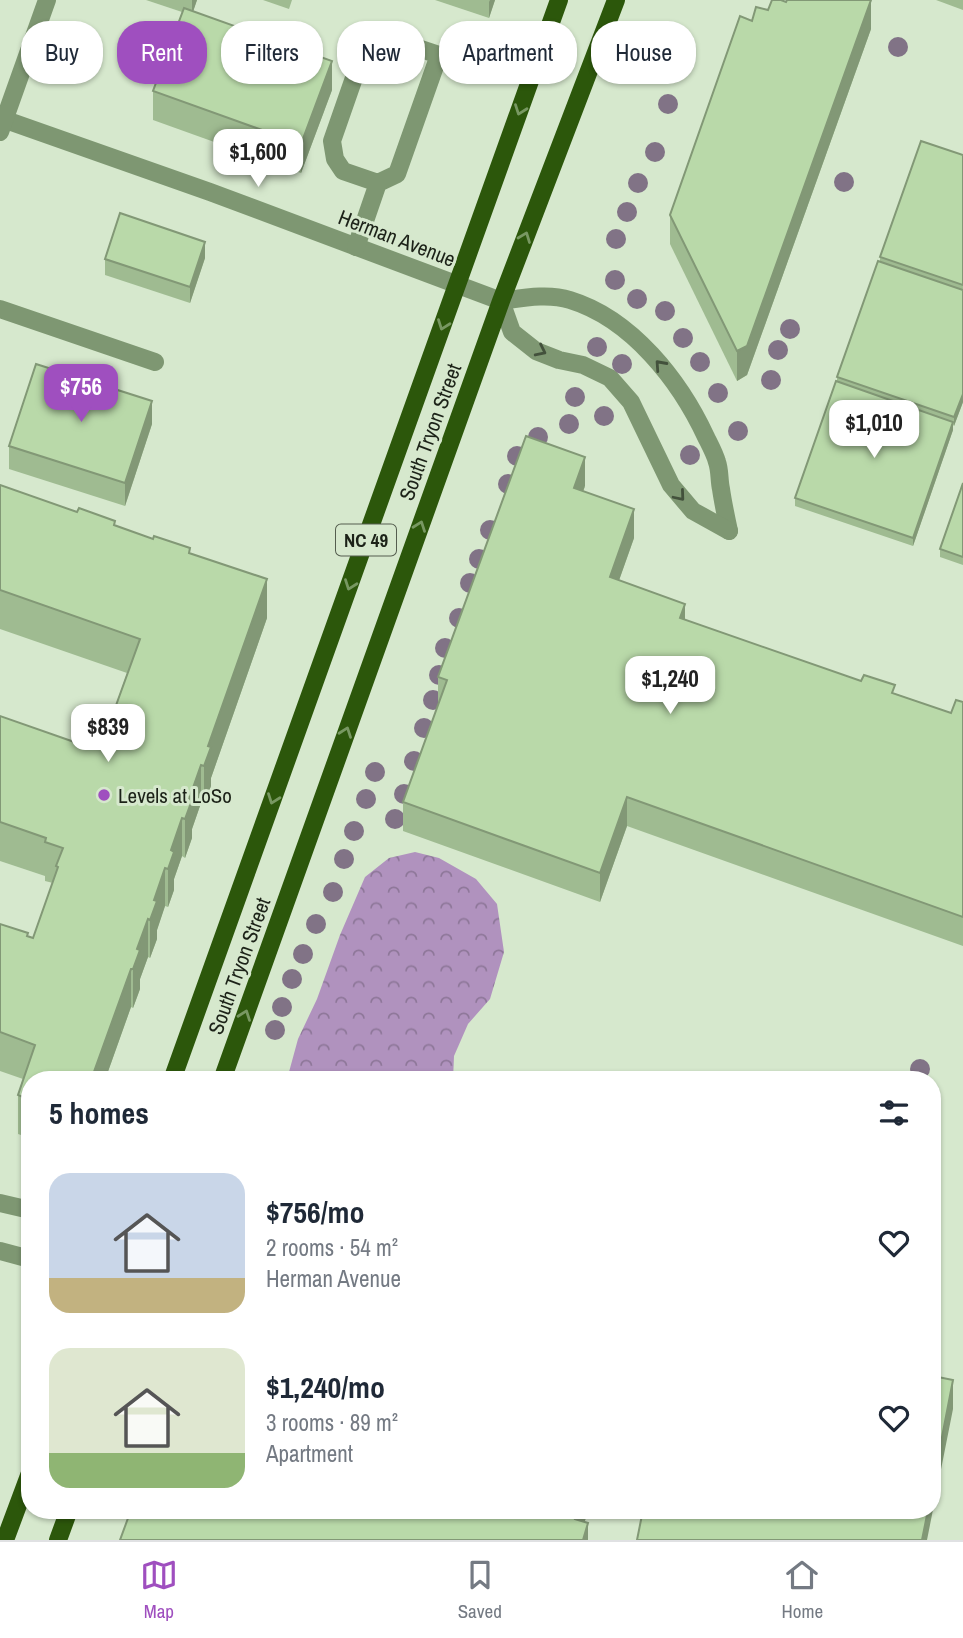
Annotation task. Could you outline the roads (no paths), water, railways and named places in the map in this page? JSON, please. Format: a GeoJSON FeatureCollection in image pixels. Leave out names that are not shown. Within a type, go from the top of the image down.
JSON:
{"type":"FeatureCollection","features":[{"type":"Feature","properties":{"kind":"main road","name":"South Tryon Street"},"geometry":{"type":"LineString","coordinates":[[175,1071],[559,0]]}},
{"type":"Feature","properties":{"kind":"main road","name":"South Tryon Street"},"geometry":{"type":"LineString","coordinates":[[225,1071],[501,301],[616,0]]}},
{"type":"Feature","properties":{"kind":"main road"},"geometry":{"type":"LineString","coordinates":[[5,1540],[21,1498]]}},
{"type":"Feature","properties":{"kind":"main road"},"geometry":{"type":"LineString","coordinates":[[58,1540],[66,1519]]}},
{"type":"Feature","properties":{"kind":"street"},"geometry":{"type":"LineString","coordinates":[[2,123],[47,0]]}},
{"type":"Feature","properties":{"kind":"street"},"geometry":{"type":"LineString","coordinates":[[356,247],[378,183],[397,174],[439,55],[370,32],[332,141],[335,159],[343,171],[378,183]]}},
{"type":"Feature","properties":{"kind":"street","name":"Herman Avenue"},"geometry":{"type":"LineString","coordinates":[[2,123],[210,192],[501,301]]}},
{"type":"Feature","properties":{"kind":"street"},"geometry":{"type":"LineString","coordinates":[[538,296],[569,299],[601,313],[638,341],[664,368],[698,421],[717,461],[729,531],[693,511],[671,485],[631,402],[610,378],[583,365],[536,351],[512,332],[501,301],[538,296]]}},
{"type":"Feature","properties":{"kind":"street"},"geometry":{"type":"LineString","coordinates":[[0,309],[155,362]]}},
{"type":"Feature","properties":{"kind":"street"},"geometry":{"type":"LineString","coordinates":[[0,1203],[21,1208]]}},
{"type":"Feature","properties":{"kind":"street"},"geometry":{"type":"LineString","coordinates":[[0,1251],[21,1257]]}},
{"type":"Feature","properties":{"kind":"place","name":"Levels at LoSo"},"geometry":{"type":"Point","coordinates":[104,795]}}]}
